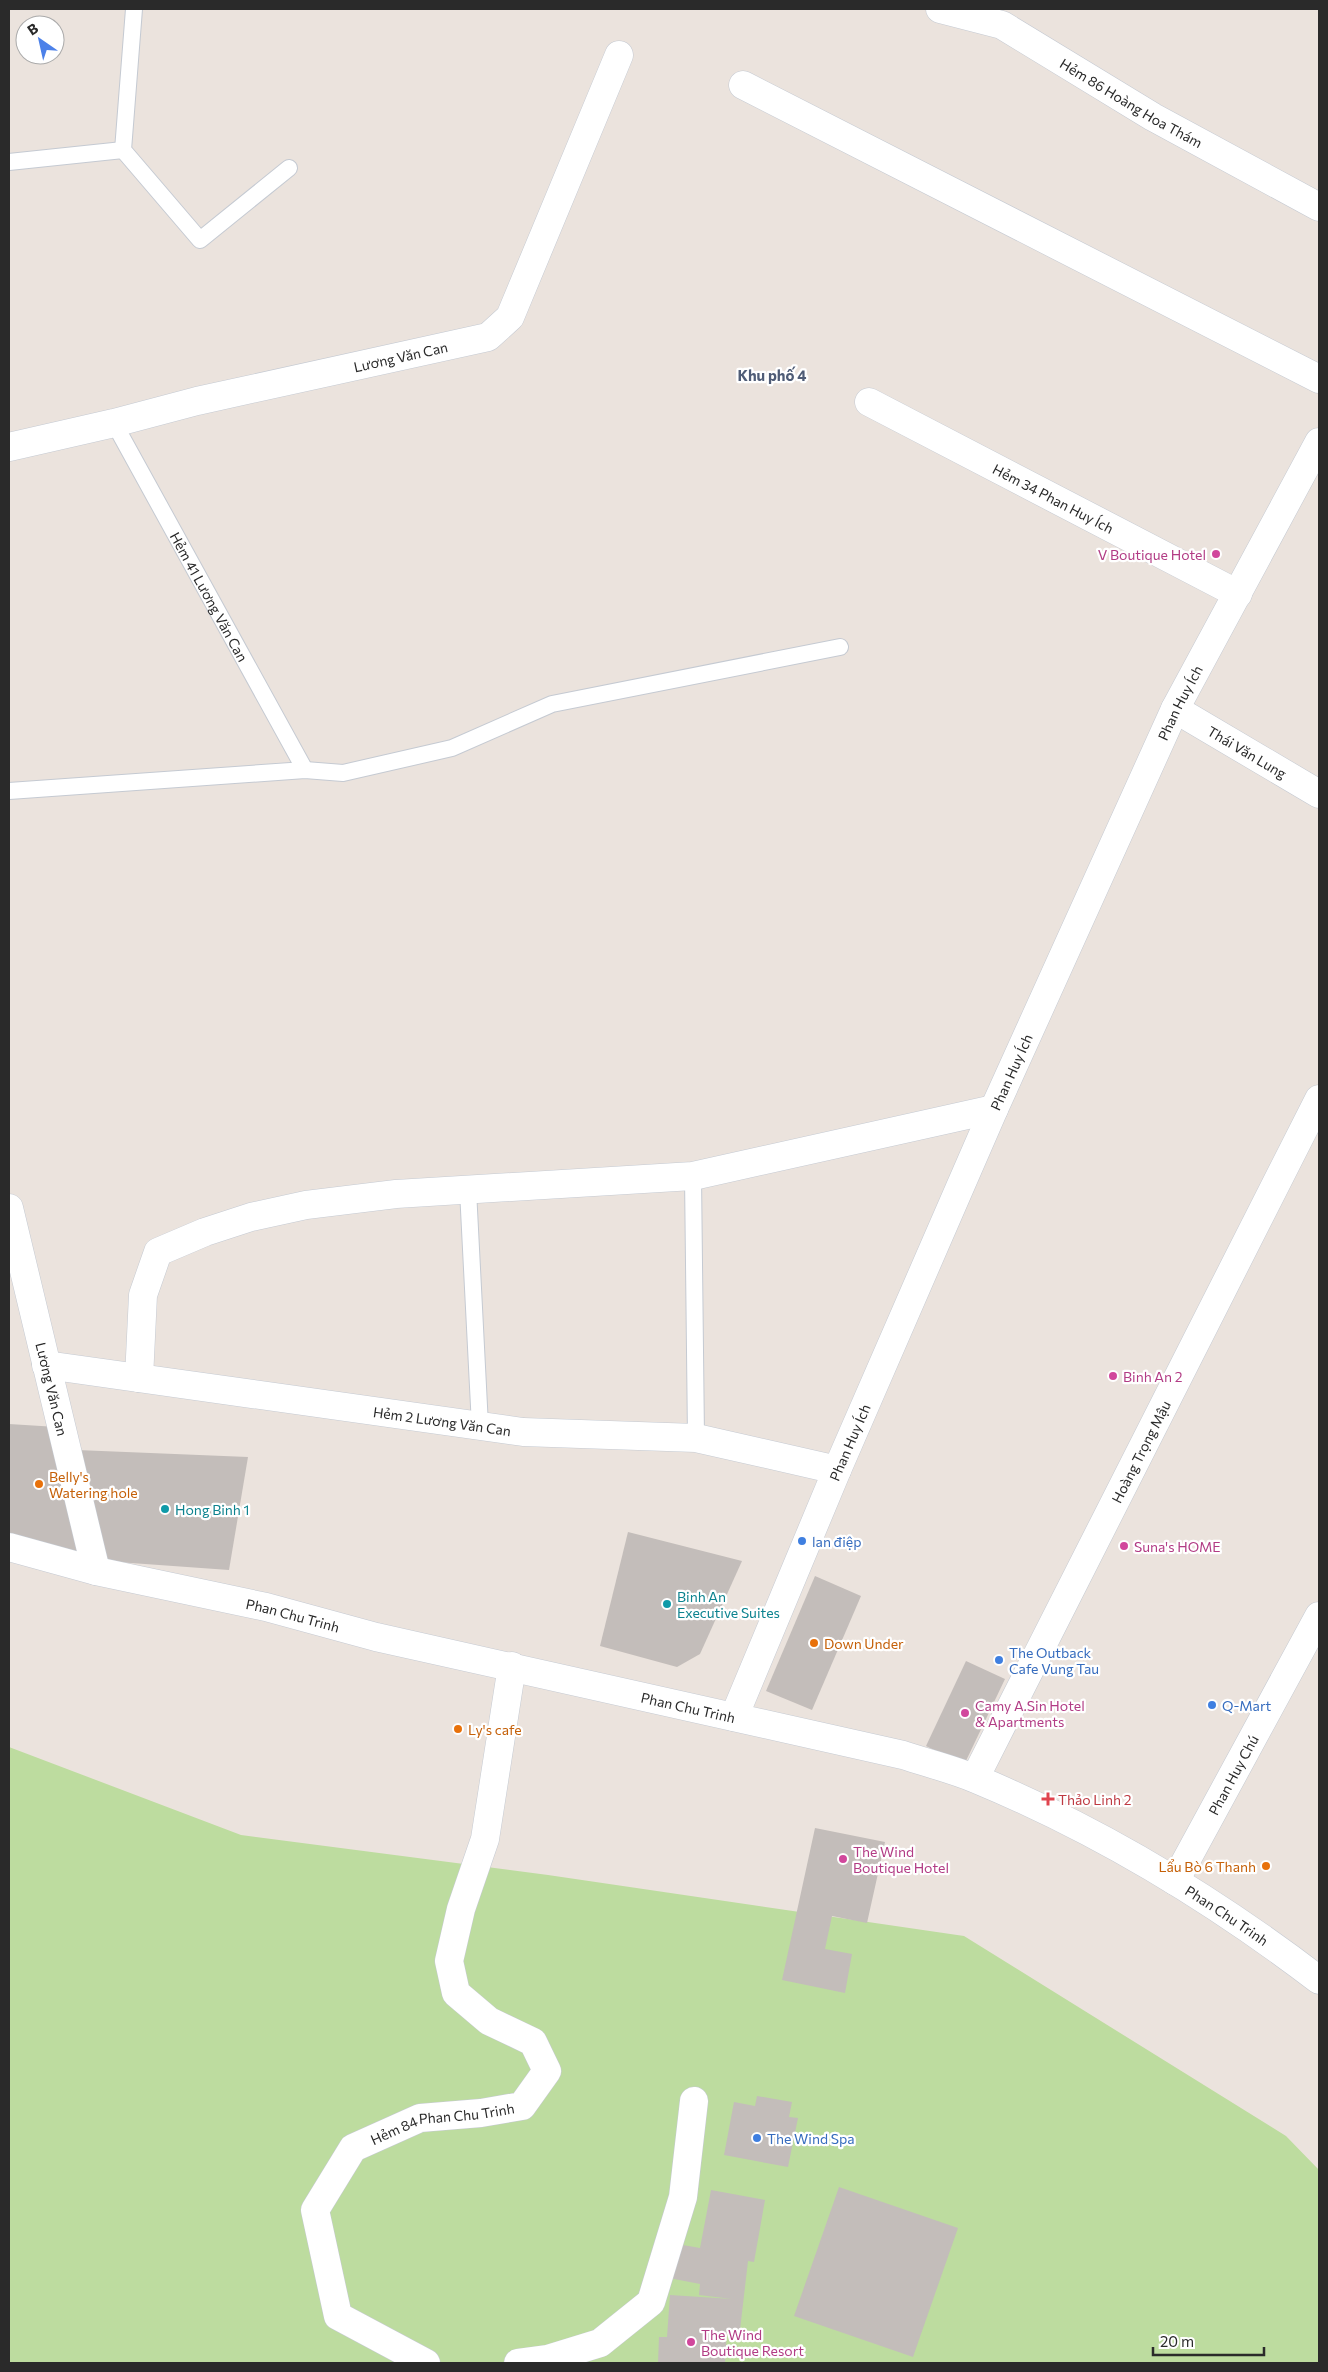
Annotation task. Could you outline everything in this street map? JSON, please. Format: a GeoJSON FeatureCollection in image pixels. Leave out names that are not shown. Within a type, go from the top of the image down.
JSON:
{"type":"FeatureCollection","features":[{"type":"Feature","properties":{"kind":"street","name":"Hẻm 86 Hoàng Hoa Thám"},"geometry":{"type":"LineString","coordinates":[[940,9],[1002,25],[1153,117],[1319,206]]}},
{"type":"Feature","properties":{"kind":"street","name":"Lương Văn Can"},"geometry":{"type":"LineString","coordinates":[[9,446],[114,423],[197,401],[488,337],[510,318],[619,55]]}},
{"type":"Feature","properties":{"kind":"street"},"geometry":{"type":"LineString","coordinates":[[743,85],[1319,379]]}},
{"type":"Feature","properties":{"kind":"street","name":"Hẻm 34 Phan Huy Ích"},"geometry":{"type":"LineString","coordinates":[[869,402],[1238,594]]}},
{"type":"Feature","properties":{"kind":"street","name":"Phan Huy Ích"},"geometry":{"type":"LineString","coordinates":[[734,1717],[837,1470],[994,1110],[1175,709],[1319,442]]}},
{"type":"Feature","properties":{"kind":"street","name":"Thái Văn Lung"},"geometry":{"type":"LineString","coordinates":[[1175,709],[1319,794]]}},
{"type":"Feature","properties":{"kind":"street","name":"Hoàng Trọng Mậu"},"geometry":{"type":"LineString","coordinates":[[975,1778],[1319,1099]]}},
{"type":"Feature","properties":{"kind":"street"},"geometry":{"type":"LineString","coordinates":[[139,1378],[143,1295],[158,1252],[205,1232],[251,1217],[306,1205],[396,1194],[693,1176],[994,1110]]}},
{"type":"Feature","properties":{"kind":"street","name":"Lương Văn Can"},"geometry":{"type":"LineString","coordinates":[[9,1208],[96,1571]]}},
{"type":"Feature","properties":{"kind":"street","name":"Hẻm 2 Lương Văn Can"},"geometry":{"type":"LineString","coordinates":[[46,1365],[523,1432],[696,1438],[837,1470]]}},
{"type":"Feature","properties":{"kind":"street","name":"Phan Chu Trinh"},"geometry":{"type":"LineString","coordinates":[[9,1547],[96,1571],[266,1607],[376,1637],[903,1755],[975,1778],[1088,1830],[1175,1881],[1270,1943],[1319,1980]]}},
{"type":"Feature","properties":{"kind":"street","name":"Phan Huy Chú"},"geometry":{"type":"LineString","coordinates":[[1175,1881],[1319,1616]]}},
{"type":"Feature","properties":{"kind":"street","name":"Hẻm 84 Phan Chu Trinh"},"geometry":{"type":"LineString","coordinates":[[426,2363],[338,2316],[315,2210],[353,2148],[420,2118],[481,2113],[522,2106],[547,2071],[533,2042],[489,2021],[456,1993],[449,1961],[461,1910],[485,1839],[512,1666]]}},
{"type":"Feature","properties":{"kind":"street"},"geometry":{"type":"LineString","coordinates":[[518,2363],[548,2360],[600,2343],[651,2302],[683,2197],[694,2102]]}},
{"type":"Feature","properties":{"kind":"lane"},"geometry":{"type":"LineString","coordinates":[[134,9],[123,150],[200,240],[289,168]]}},
{"type":"Feature","properties":{"kind":"lane"},"geometry":{"type":"LineString","coordinates":[[9,162],[123,150]]}},
{"type":"Feature","properties":{"kind":"lane","name":"Hẻm 41 Lương Văn Can"},"geometry":{"type":"LineString","coordinates":[[114,423],[305,770]]}},
{"type":"Feature","properties":{"kind":"lane"},"geometry":{"type":"LineString","coordinates":[[9,791],[305,770],[343,773],[452,748],[552,704],[840,647]]}},
{"type":"Feature","properties":{"kind":"lane"},"geometry":{"type":"LineString","coordinates":[[693,1176],[696,1438]]}},
{"type":"Feature","properties":{"kind":"lane"},"geometry":{"type":"LineString","coordinates":[[468,1190],[480,1426]]}},
{"type":"Feature","properties":{"kind":"green space"},"geometry":{"type":"Polygon","coordinates":[[[9,1747],[241,1835],[548,1875],[964,1936],[1286,2136],[1319,2170],[1319,2363],[9,2363],[9,1747]]]}},
{"type":"Feature","properties":{"kind":"building","name":"Belly's Watering hole"},"geometry":{"type":"Polygon","coordinates":[[[9,1424],[57,1427],[89,1565],[9,1541],[9,1424]]]}},
{"type":"Feature","properties":{"kind":"building","name":"Hong Binh 1"},"geometry":{"type":"Polygon","coordinates":[[[77,1450],[248,1457],[229,1570],[103,1561],[77,1450]]]}},
{"type":"Feature","properties":{"kind":"building","name":"Binh An Executive Suites"},"geometry":{"type":"Polygon","coordinates":[[[628,1532],[742,1561],[700,1654],[677,1667],[600,1646],[628,1532]]]}},
{"type":"Feature","properties":{"kind":"building","name":"Down Under"},"geometry":{"type":"Polygon","coordinates":[[[815,1576],[861,1596],[812,1710],[766,1691],[815,1576]]]}},
{"type":"Feature","properties":{"kind":"building","name":"Camy A.Sin Hotel & Apartments"},"geometry":{"type":"Polygon","coordinates":[[[966,1661],[1005,1679],[964,1765],[926,1746],[966,1661]]]}},
{"type":"Feature","properties":{"kind":"building"},"geometry":{"type":"Polygon","coordinates":[[[815,1828],[885,1842],[867,1923],[832,1916],[825,1949],[852,1954],[845,1993],[782,1980],[815,1828]]]}},
{"type":"Feature","properties":{"kind":"building"},"geometry":{"type":"Polygon","coordinates":[[[757,2096],[792,2102],[789,2117],[798,2118],[788,2167],[724,2155],[734,2102],[755,2106],[757,2096]]]}},
{"type":"Feature","properties":{"kind":"building"},"geometry":{"type":"Polygon","coordinates":[[[839,2187],[958,2228],[913,2357],[794,2316],[839,2187]]]}},
{"type":"Feature","properties":{"kind":"building"},"geometry":{"type":"Polygon","coordinates":[[[711,2190],[765,2200],[754,2262],[748,2261],[740,2330],[727,2329],[725,2363],[658,2363],[659,2337],[667,2337],[670,2295],[732,2299],[699,2295],[700,2284],[664,2277],[671,2243],[700,2248],[711,2190]]]}},
{"type":"Feature","properties":{"kind":"place","name":"V Boutique Hotel"},"geometry":{"type":"Point","coordinates":[1216,554]}},
{"type":"Feature","properties":{"kind":"place","name":"Binh An 2"},"geometry":{"type":"Point","coordinates":[1113,1376]}},
{"type":"Feature","properties":{"kind":"place","name":"Belly's Watering hole"},"geometry":{"type":"Point","coordinates":[39,1484]}},
{"type":"Feature","properties":{"kind":"place","name":"Hong Binh 1"},"geometry":{"type":"Point","coordinates":[165,1509]}},
{"type":"Feature","properties":{"kind":"place","name":"lan điệp"},"geometry":{"type":"Point","coordinates":[802,1541]}},
{"type":"Feature","properties":{"kind":"place","name":"Suna's HOME"},"geometry":{"type":"Point","coordinates":[1124,1546]}},
{"type":"Feature","properties":{"kind":"place","name":"Binh An Executive Suites"},"geometry":{"type":"Point","coordinates":[667,1604]}},
{"type":"Feature","properties":{"kind":"place","name":"Down Under"},"geometry":{"type":"Point","coordinates":[814,1643]}},
{"type":"Feature","properties":{"kind":"place","name":"The Outback Cafe Vung Tau"},"geometry":{"type":"Point","coordinates":[999,1660]}},
{"type":"Feature","properties":{"kind":"place","name":"Q-Mart"},"geometry":{"type":"Point","coordinates":[1212,1705]}},
{"type":"Feature","properties":{"kind":"place","name":"Camy A.Sin Hotel & Apartments"},"geometry":{"type":"Point","coordinates":[965,1713]}},
{"type":"Feature","properties":{"kind":"place","name":"Ly's cafe"},"geometry":{"type":"Point","coordinates":[458,1729]}},
{"type":"Feature","properties":{"kind":"place","name":"Thảo Linh 2"},"geometry":{"type":"Point","coordinates":[1048,1799]}},
{"type":"Feature","properties":{"kind":"place","name":"The Wind Boutique Hotel"},"geometry":{"type":"Point","coordinates":[843,1859]}},
{"type":"Feature","properties":{"kind":"place","name":"Lẩu Bò 6 Thanh"},"geometry":{"type":"Point","coordinates":[1266,1866]}},
{"type":"Feature","properties":{"kind":"place","name":"The Wind Spa"},"geometry":{"type":"Point","coordinates":[757,2138]}},
{"type":"Feature","properties":{"kind":"place","name":"The Wind Boutique Resort"},"geometry":{"type":"Point","coordinates":[691,2342]}},
{"type":"Feature","properties":{"kind":"district","name":"Khu phố 4"},"geometry":{"type":"Point","coordinates":[772,375]}}]}
